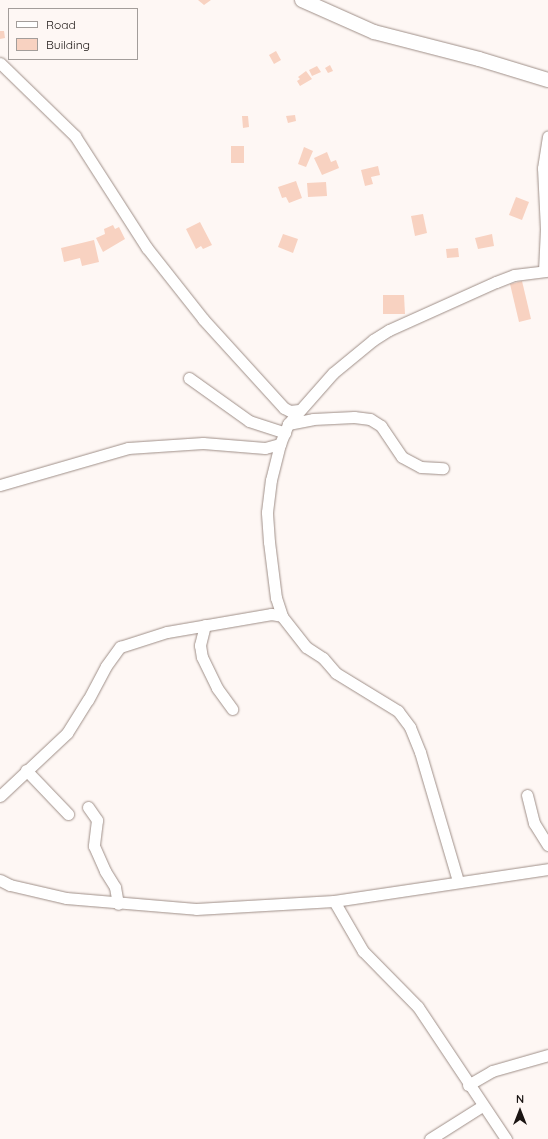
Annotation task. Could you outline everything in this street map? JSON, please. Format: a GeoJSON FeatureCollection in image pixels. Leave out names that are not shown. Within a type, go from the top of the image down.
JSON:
{"type":"FeatureCollection","features":[{"type":"Feature","properties":{"kind":"main road"},"geometry":{"type":"LineString","coordinates":[[302,0],[374,32],[479,59],[548,80]]}},
{"type":"Feature","properties":{"kind":"street"},"geometry":{"type":"LineString","coordinates":[[0,63],[75,136],[147,248],[203,319],[284,408],[290,411],[299,410]]}},
{"type":"Feature","properties":{"kind":"street"},"geometry":{"type":"LineString","coordinates":[[458,881],[420,752],[410,727],[398,711],[336,673],[323,658],[306,647],[282,616],[276,598],[267,512],[280,444],[286,428],[299,410],[333,373],[389,330],[514,275],[546,271],[546,229],[543,168],[548,136]]}},
{"type":"Feature","properties":{"kind":"street"},"geometry":{"type":"LineString","coordinates":[[189,378],[249,421],[286,428],[313,419],[354,417],[370,419],[381,426],[402,457],[421,467],[443,468]]}},
{"type":"Feature","properties":{"kind":"street"},"geometry":{"type":"LineString","coordinates":[[0,485],[128,448],[203,443],[265,448],[280,444]]}},
{"type":"Feature","properties":{"kind":"street"},"geometry":{"type":"LineString","coordinates":[[0,796],[67,733],[88,700],[106,666],[120,647],[167,632],[270,614],[282,616]]}},
{"type":"Feature","properties":{"kind":"street"},"geometry":{"type":"LineString","coordinates":[[205,625],[200,645],[202,657],[217,688],[232,709]]}},
{"type":"Feature","properties":{"kind":"street"},"geometry":{"type":"LineString","coordinates":[[26,770],[68,814]]}},
{"type":"Feature","properties":{"kind":"street"},"geometry":{"type":"LineString","coordinates":[[527,795],[534,823],[548,845]]}},
{"type":"Feature","properties":{"kind":"street"},"geometry":{"type":"LineString","coordinates":[[88,807],[97,820],[94,846],[105,871],[115,887],[118,904]]}},
{"type":"Feature","properties":{"kind":"street"},"geometry":{"type":"LineString","coordinates":[[0,880],[10,885],[66,898],[118,904],[196,909],[334,901],[458,881],[548,869]]}},
{"type":"Feature","properties":{"kind":"street"},"geometry":{"type":"LineString","coordinates":[[334,901],[363,951],[418,1007],[468,1085],[506,1139]]}},
{"type":"Feature","properties":{"kind":"street"},"geometry":{"type":"LineString","coordinates":[[468,1085],[492,1071],[548,1055]]}},
{"type":"Feature","properties":{"kind":"street"},"geometry":{"type":"LineString","coordinates":[[430,1139],[482,1106]]}},
{"type":"Feature","properties":{"kind":"building"},"geometry":{"type":"Polygon","coordinates":[[[198,0],[211,0],[204,5],[198,0]]]}},
{"type":"Feature","properties":{"kind":"building"},"geometry":{"type":"Polygon","coordinates":[[[0,31],[4,31],[5,38],[0,39],[0,31]]]}},
{"type":"Feature","properties":{"kind":"building"},"geometry":{"type":"Polygon","coordinates":[[[276,51],[281,60],[274,64],[269,55],[276,51]]]}},
{"type":"Feature","properties":{"kind":"building"},"geometry":{"type":"Polygon","coordinates":[[[330,65],[333,71],[328,73],[325,68],[330,65]]]}},
{"type":"Feature","properties":{"kind":"building"},"geometry":{"type":"Polygon","coordinates":[[[317,66],[321,72],[312,76],[309,70],[317,66]]]}},
{"type":"Feature","properties":{"kind":"building"},"geometry":{"type":"Polygon","coordinates":[[[306,71],[312,79],[300,86],[297,81],[300,79],[298,77],[306,71]]]}},
{"type":"Feature","properties":{"kind":"building"},"geometry":{"type":"Polygon","coordinates":[[[295,115],[296,121],[288,123],[286,116],[295,115]]]}},
{"type":"Feature","properties":{"kind":"building"},"geometry":{"type":"Polygon","coordinates":[[[242,116],[248,116],[249,127],[243,128],[242,116]]]}},
{"type":"Feature","properties":{"kind":"building"},"geometry":{"type":"Polygon","coordinates":[[[231,146],[244,146],[244,163],[231,163],[231,146]]]}},
{"type":"Feature","properties":{"kind":"building"},"geometry":{"type":"Polygon","coordinates":[[[304,147],[313,151],[306,167],[298,164],[304,147]]]}},
{"type":"Feature","properties":{"kind":"building"},"geometry":{"type":"Polygon","coordinates":[[[327,152],[331,162],[336,160],[339,168],[322,175],[314,158],[327,152]]]}},
{"type":"Feature","properties":{"kind":"building"},"geometry":{"type":"Polygon","coordinates":[[[378,166],[380,175],[371,177],[373,184],[365,186],[361,170],[378,166]]]}},
{"type":"Feature","properties":{"kind":"building"},"geometry":{"type":"Polygon","coordinates":[[[296,181],[302,198],[289,203],[286,197],[282,198],[278,187],[296,181]]]}},
{"type":"Feature","properties":{"kind":"building"},"geometry":{"type":"Polygon","coordinates":[[[326,182],[327,196],[308,197],[307,183],[326,182]]]}},
{"type":"Feature","properties":{"kind":"building"},"geometry":{"type":"Polygon","coordinates":[[[516,197],[529,202],[522,220],[509,215],[516,197]]]}},
{"type":"Feature","properties":{"kind":"building"},"geometry":{"type":"Polygon","coordinates":[[[423,214],[427,233],[415,236],[411,216],[423,214]]]}},
{"type":"Feature","properties":{"kind":"building"},"geometry":{"type":"Polygon","coordinates":[[[200,222],[212,245],[203,249],[201,246],[196,249],[186,229],[200,222]]]}},
{"type":"Feature","properties":{"kind":"building"},"geometry":{"type":"Polygon","coordinates":[[[113,225],[115,229],[119,227],[125,239],[103,252],[96,238],[105,234],[104,229],[113,225]]]}},
{"type":"Feature","properties":{"kind":"building"},"geometry":{"type":"Polygon","coordinates":[[[283,234],[298,239],[293,253],[278,247],[283,234]]]}},
{"type":"Feature","properties":{"kind":"building"},"geometry":{"type":"Polygon","coordinates":[[[492,234],[494,246],[478,249],[475,238],[492,234]]]}},
{"type":"Feature","properties":{"kind":"building"},"geometry":{"type":"Polygon","coordinates":[[[94,240],[99,262],[82,266],[80,258],[64,262],[61,248],[94,240]]]}},
{"type":"Feature","properties":{"kind":"building"},"geometry":{"type":"Polygon","coordinates":[[[458,248],[459,257],[447,258],[446,249],[458,248]]]}},
{"type":"Feature","properties":{"kind":"building"},"geometry":{"type":"Polygon","coordinates":[[[522,281],[531,319],[519,322],[510,284],[522,281]]]}},
{"type":"Feature","properties":{"kind":"building"},"geometry":{"type":"Polygon","coordinates":[[[383,295],[404,295],[405,314],[383,314],[383,295]]]}}]}
